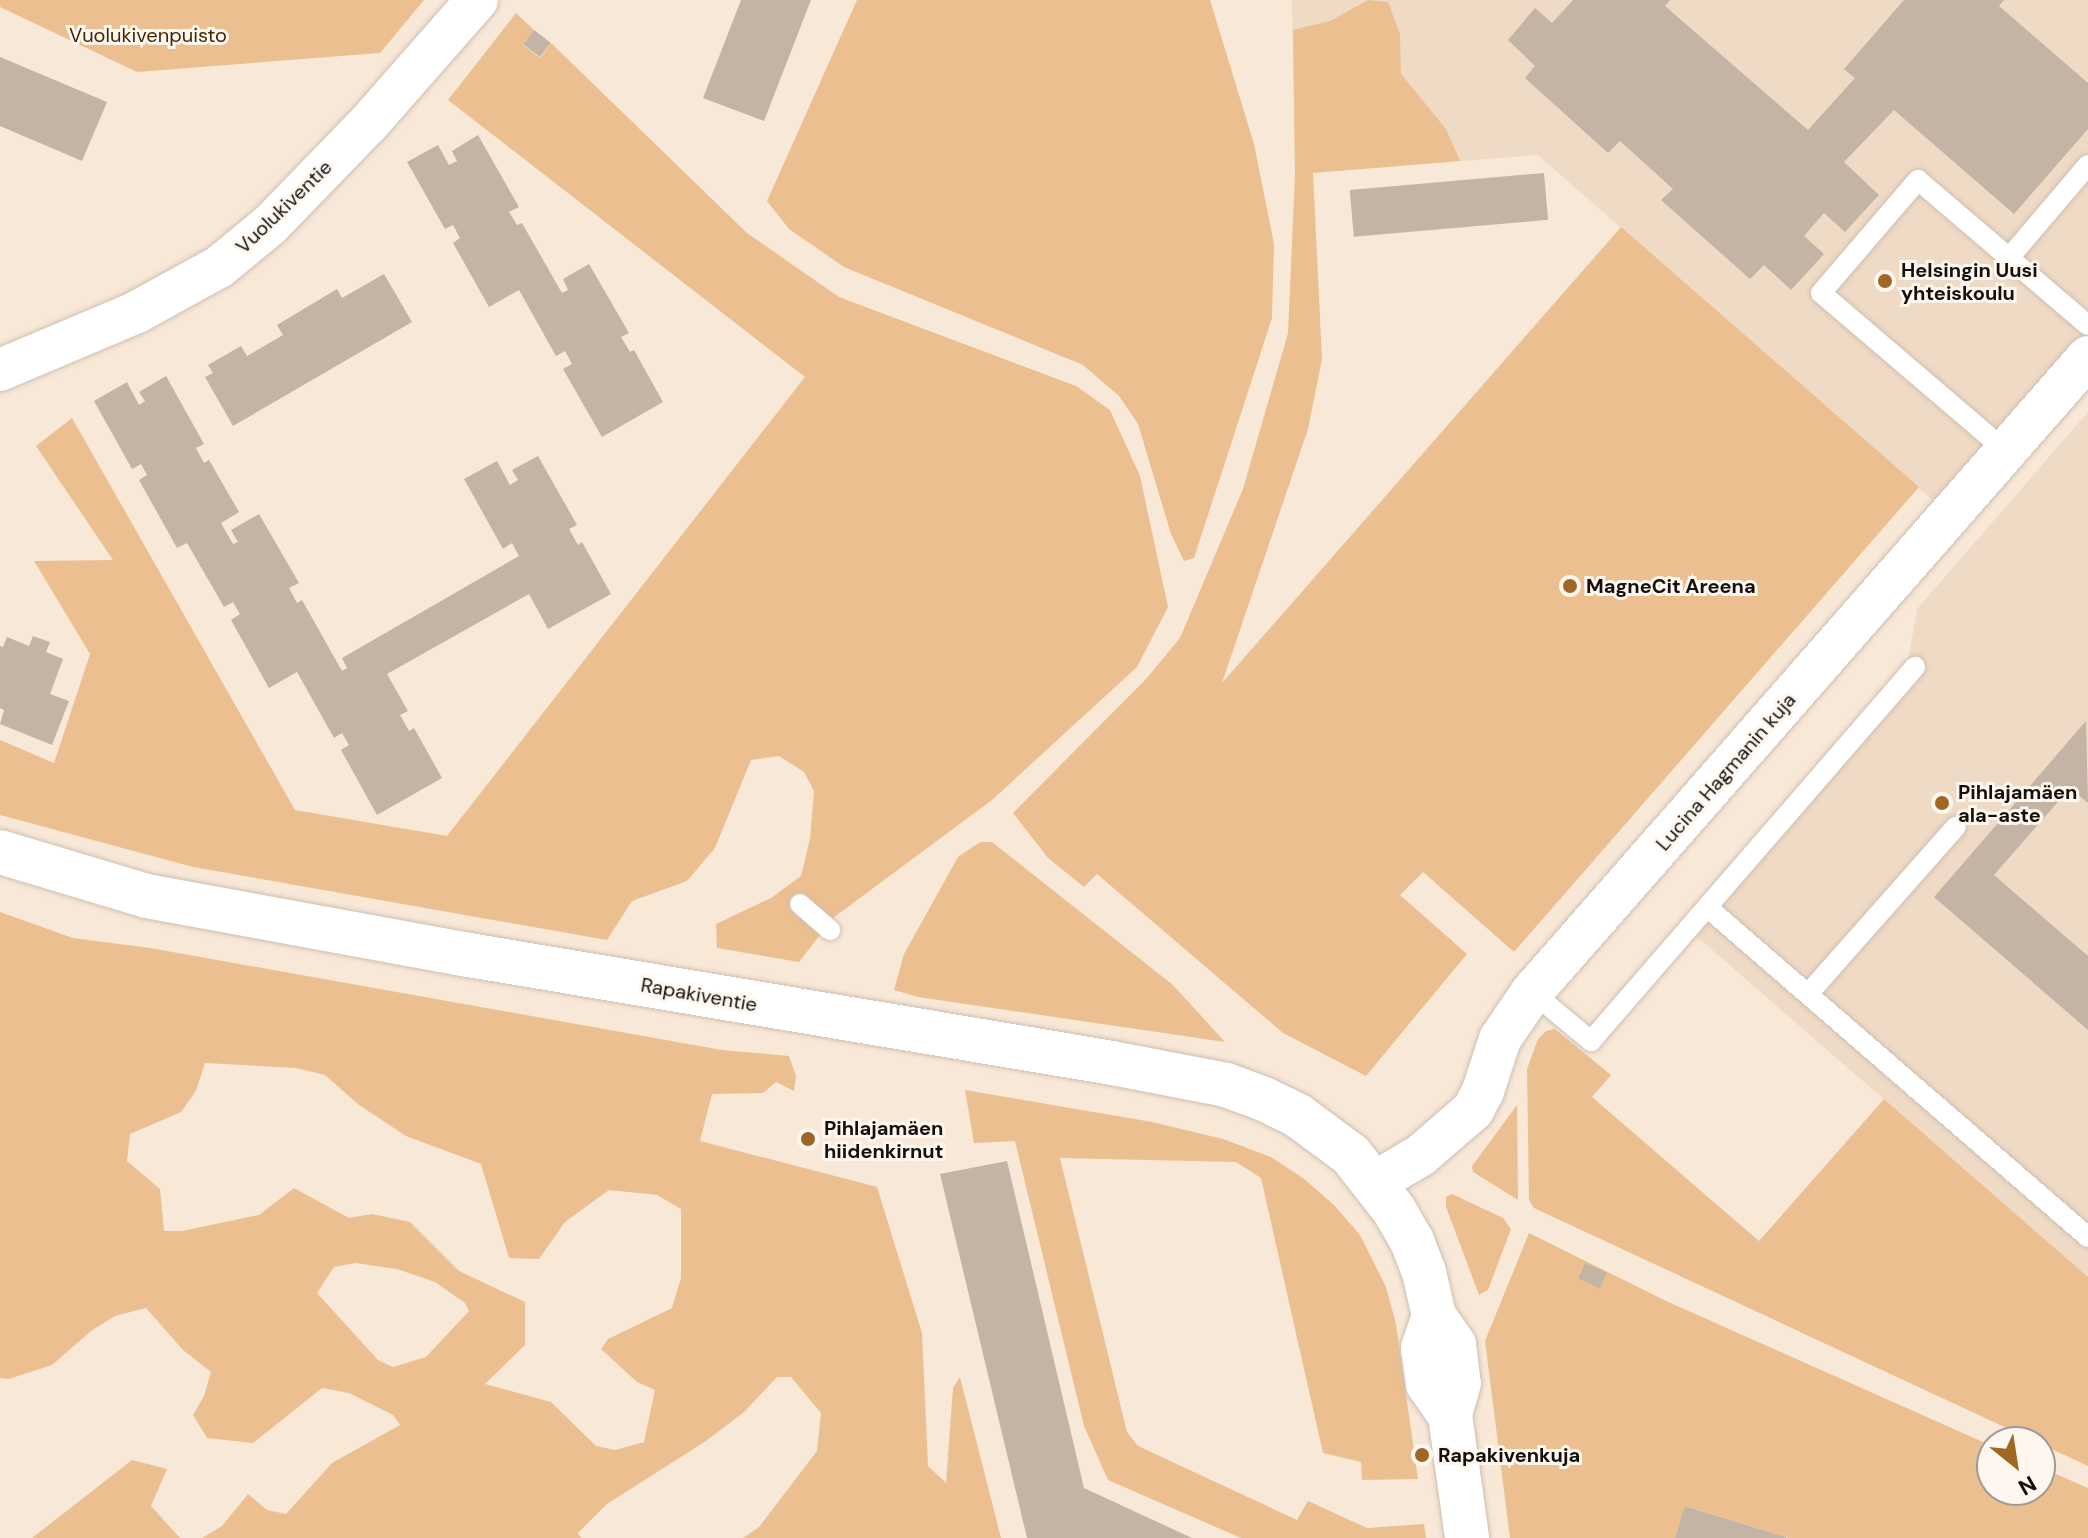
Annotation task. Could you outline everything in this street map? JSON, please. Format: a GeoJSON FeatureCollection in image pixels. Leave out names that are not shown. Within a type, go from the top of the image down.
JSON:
{"type":"FeatureCollection","features":[{"type":"Feature","properties":{"kind":"main road","name":"Rapakiventie"},"geometry":{"type":"LineString","coordinates":[[0,852],[147,896],[469,955],[1097,1060],[1226,1085],[1297,1115],[1351,1155],[1374,1183]]}},
{"type":"Feature","properties":{"kind":"main road"},"geometry":{"type":"LineString","coordinates":[[1374,1183],[1412,1241],[1424,1272],[1434,1316],[1454,1345],[1459,1383],[1450,1415],[1467,1538]]}},
{"type":"Feature","properties":{"kind":"street","name":"Vuolukiventie"},"geometry":{"type":"LineString","coordinates":[[0,370],[137,312],[219,267],[270,225],[368,124],[477,0]]}},
{"type":"Feature","properties":{"kind":"street","name":"Lucina Hagmanin kuja"},"geometry":{"type":"LineString","coordinates":[[1374,1183],[1421,1155],[1473,1110],[1483,1091],[1500,1039],[1532,992],[2088,357]]}},
{"type":"Feature","properties":{"kind":"lane"},"geometry":{"type":"LineString","coordinates":[[2009,258],[2088,165]]}},
{"type":"Feature","properties":{"kind":"lane"},"geometry":{"type":"LineString","coordinates":[[2006,451],[1821,293],[1918,180],[2088,325]]}},
{"type":"Feature","properties":{"kind":"lane"},"geometry":{"type":"LineString","coordinates":[[1532,992],[1591,1041],[1915,667]]}},
{"type":"Feature","properties":{"kind":"lane"},"geometry":{"type":"LineString","coordinates":[[1808,994],[1956,827]]}},
{"type":"Feature","properties":{"kind":"lane"},"geometry":{"type":"LineString","coordinates":[[800,904],[830,930]]}},
{"type":"Feature","properties":{"kind":"lane"},"geometry":{"type":"LineString","coordinates":[[1707,907],[2088,1237]]}},
{"type":"Feature","properties":{"kind":"shaded area","name":"Helsingin Uusi yhteiskoulu"},"geometry":{"type":"Polygon","coordinates":[[[1292,0],[2088,0],[2088,336],[1937,504],[1538,155],[1295,174],[1292,0]]]}},
{"type":"Feature","properties":{"kind":"shaded area","name":"Pihlajamäen ala-aste"},"geometry":{"type":"Polygon","coordinates":[[[2088,412],[2088,1277],[1687,928],[1905,678],[1917,609],[2088,412]]]}},
{"type":"Feature","properties":{"kind":"green space","name":"Vuolukivenpuisto"},"geometry":{"type":"Polygon","coordinates":[[[0,0],[424,0],[380,53],[137,72],[0,7],[0,0]]]}},
{"type":"Feature","properties":{"kind":"green space"},"geometry":{"type":"Polygon","coordinates":[[[857,0],[1210,0],[1254,144],[1274,244],[1272,318],[1194,558],[1184,561],[1171,534],[1138,424],[1119,396],[1083,365],[844,267],[789,229],[767,201],[857,0]]]}},
{"type":"Feature","properties":{"kind":"green space","name":"MagneCit Areena"},"geometry":{"type":"Polygon","coordinates":[[[1368,0],[1388,2],[1400,34],[1401,74],[1446,129],[1460,161],[1313,173],[1322,359],[1308,429],[1222,683],[1621,227],[1919,487],[1514,952],[1423,872],[1400,895],[1467,954],[1366,1076],[1283,1033],[1097,874],[1084,887],[1048,858],[1013,813],[1146,679],[1180,638],[1243,489],[1288,333],[1295,174],[1293,30],[1330,21],[1368,0]]]}},
{"type":"Feature","properties":{"kind":"green space"},"geometry":{"type":"Polygon","coordinates":[[[516,13],[534,30],[523,45],[540,58],[551,43],[747,233],[839,297],[1076,386],[1110,410],[1140,476],[1168,607],[1137,667],[992,800],[833,918],[799,962],[717,948],[716,924],[771,898],[801,876],[810,839],[814,791],[804,772],[779,756],[751,760],[715,848],[687,881],[632,901],[607,940],[193,867],[0,815],[0,740],[54,763],[90,654],[34,561],[113,560],[36,446],[72,418],[295,810],[447,836],[805,377],[448,100],[516,13]]]}},
{"type":"Feature","properties":{"kind":"green space"},"geometry":{"type":"Polygon","coordinates":[[[980,842],[992,842],[1173,985],[1225,1042],[918,997],[894,990],[904,954],[958,857],[980,842]]]}},
{"type":"Feature","properties":{"kind":"green space"},"geometry":{"type":"Polygon","coordinates":[[[0,912],[73,938],[150,948],[722,1050],[789,1056],[796,1076],[794,1091],[776,1082],[763,1093],[712,1094],[700,1141],[877,1187],[922,1333],[928,1466],[946,1483],[953,1388],[960,1377],[1001,1538],[743,1538],[759,1527],[817,1451],[821,1413],[791,1377],[777,1377],[744,1412],[706,1441],[607,1504],[578,1533],[581,1538],[202,1538],[222,1526],[248,1494],[267,1510],[286,1514],[332,1463],[400,1425],[393,1415],[349,1393],[322,1388],[253,1443],[207,1438],[193,1415],[204,1396],[211,1372],[183,1350],[146,1308],[115,1316],[91,1331],[52,1365],[9,1379],[0,1378],[0,912]],[[205,1063],[196,1091],[181,1112],[130,1134],[127,1161],[160,1189],[164,1231],[182,1231],[259,1215],[294,1188],[349,1218],[372,1214],[410,1222],[459,1271],[525,1302],[525,1345],[485,1384],[551,1402],[596,1446],[615,1450],[644,1442],[655,1390],[637,1382],[601,1349],[608,1339],[672,1308],[681,1278],[681,1209],[657,1195],[609,1190],[565,1222],[539,1259],[509,1258],[481,1164],[406,1136],[359,1105],[325,1075],[296,1068],[205,1063]],[[355,1263],[334,1267],[317,1293],[378,1360],[393,1367],[426,1357],[469,1311],[465,1303],[435,1282],[397,1269],[355,1263]]]}},
{"type":"Feature","properties":{"kind":"green space"},"geometry":{"type":"Polygon","coordinates":[[[1555,1029],[1611,1075],[1592,1097],[1759,1241],[1884,1099],[2088,1277],[2088,1466],[2056,1451],[2056,1426],[2002,1426],[1534,1208],[1529,1200],[1527,1069],[1538,1039],[1546,1031],[1555,1029]]]}},
{"type":"Feature","properties":{"kind":"green space"},"geometry":{"type":"Polygon","coordinates":[[[965,1090],[1152,1122],[1223,1139],[1271,1157],[1303,1178],[1335,1206],[1360,1235],[1386,1287],[1396,1324],[1418,1479],[1362,1480],[1361,1462],[1323,1453],[1261,1178],[1236,1162],[1060,1158],[1127,1432],[1138,1446],[1297,1520],[1308,1501],[1367,1528],[1424,1524],[1426,1538],[1241,1538],[1108,1480],[1084,1426],[1015,1141],[974,1143],[965,1090]]]}},
{"type":"Feature","properties":{"kind":"green space"},"geometry":{"type":"Polygon","coordinates":[[[1517,1105],[1518,1200],[1473,1172],[1472,1166],[1517,1105]]]}},
{"type":"Feature","properties":{"kind":"green space"},"geometry":{"type":"Polygon","coordinates":[[[1452,1194],[1503,1218],[1511,1229],[1488,1290],[1479,1295],[1446,1207],[1446,1197],[1452,1194]]]}},
{"type":"Feature","properties":{"kind":"green space"},"geometry":{"type":"Polygon","coordinates":[[[1529,1233],[1664,1300],[1976,1439],[1976,1506],[2056,1506],[2056,1474],[2088,1488],[2088,1538],[1789,1538],[1686,1506],[1675,1538],[1510,1538],[1485,1341],[1529,1233]]]}},
{"type":"Feature","properties":{"kind":"green space"},"geometry":{"type":"Polygon","coordinates":[[[132,1460],[167,1469],[151,1506],[180,1538],[32,1538],[132,1460]]]}},
{"type":"Feature","properties":{"kind":"building"},"geometry":{"type":"Polygon","coordinates":[[[741,0],[811,0],[764,121],[703,98],[741,0]]]}},
{"type":"Feature","properties":{"kind":"building"},"geometry":{"type":"Polygon","coordinates":[[[1573,0],[1670,0],[1665,6],[1808,130],[1855,78],[1844,69],[1904,0],[2004,0],[1999,6],[2088,83],[2088,129],[2014,214],[1894,110],[1844,162],[1879,195],[1845,232],[1824,213],[1804,236],[1824,254],[1791,290],[1764,265],[1750,279],[1661,200],[1673,189],[1620,141],[1608,153],[1525,78],[1535,66],[1508,40],[1535,8],[1552,23],[1573,0]]]}},
{"type":"Feature","properties":{"kind":"building"},"geometry":{"type":"Polygon","coordinates":[[[534,30],[551,43],[540,57],[523,44],[534,30]]]}},
{"type":"Feature","properties":{"kind":"building"},"geometry":{"type":"Polygon","coordinates":[[[0,57],[107,102],[82,161],[0,126],[0,57]]]}},
{"type":"Feature","properties":{"kind":"building"},"geometry":{"type":"Polygon","coordinates":[[[478,135],[519,207],[509,212],[517,225],[522,223],[562,293],[568,290],[563,279],[589,264],[629,333],[621,337],[630,352],[634,350],[663,402],[602,437],[563,369],[572,364],[565,351],[556,356],[519,290],[489,307],[453,243],[460,238],[453,225],[445,229],[407,162],[438,145],[449,165],[457,161],[452,151],[478,135]]]}},
{"type":"Feature","properties":{"kind":"building"},"geometry":{"type":"Polygon","coordinates":[[[1544,173],[1548,220],[1354,237],[1350,190],[1544,173]]]}},
{"type":"Feature","properties":{"kind":"building"},"geometry":{"type":"Polygon","coordinates":[[[384,274],[412,322],[233,426],[205,377],[213,373],[208,365],[241,346],[247,356],[283,335],[277,325],[337,289],[342,298],[384,274]]]}},
{"type":"Feature","properties":{"kind":"building"},"geometry":{"type":"Polygon","coordinates":[[[166,376],[204,444],[196,448],[204,463],[209,460],[239,512],[221,523],[233,544],[238,542],[231,530],[259,514],[299,583],[289,588],[297,603],[302,600],[342,671],[347,668],[342,658],[519,556],[512,543],[503,549],[464,479],[497,461],[510,485],[518,480],[512,470],[538,456],[577,525],[569,529],[578,545],[582,542],[611,594],[548,629],[529,594],[387,674],[408,711],[400,715],[409,731],[414,728],[442,778],[377,815],[341,750],[349,745],[342,733],[334,738],[297,672],[269,688],[231,620],[240,614],[233,602],[224,607],[187,543],[177,548],[139,480],[147,475],[141,464],[132,469],[94,401],[127,382],[139,405],[145,401],[139,392],[166,376]]]}},
{"type":"Feature","properties":{"kind":"building"},"geometry":{"type":"Polygon","coordinates":[[[33,636],[50,642],[46,652],[63,659],[50,694],[69,701],[52,745],[0,724],[4,710],[0,708],[0,646],[3,647],[7,637],[29,646],[33,636]]]}},
{"type":"Feature","properties":{"kind":"building"},"geometry":{"type":"Polygon","coordinates":[[[2086,721],[2088,803],[2070,788],[1994,875],[2088,956],[2088,1030],[1934,897],[2086,721]]]}},
{"type":"Feature","properties":{"kind":"building"},"geometry":{"type":"Polygon","coordinates":[[[1007,1161],[1084,1488],[1192,1538],[1027,1538],[940,1174],[1007,1161]]]}},
{"type":"Feature","properties":{"kind":"building"},"geometry":{"type":"Polygon","coordinates":[[[1585,1263],[1607,1273],[1600,1288],[1578,1279],[1585,1263]]]}},
{"type":"Feature","properties":{"kind":"building"},"geometry":{"type":"Polygon","coordinates":[[[1685,1506],[1786,1537],[1786,1538],[1675,1538],[1685,1506]]]}},
{"type":"Feature","properties":{"kind":"place","name":"Helsingin Uusi yhteiskoulu"},"geometry":{"type":"Point","coordinates":[1885,281]}},
{"type":"Feature","properties":{"kind":"place","name":"MagneCit Areena"},"geometry":{"type":"Point","coordinates":[1570,586]}},
{"type":"Feature","properties":{"kind":"place","name":"Pihlajamäen ala-aste"},"geometry":{"type":"Point","coordinates":[1942,803]}},
{"type":"Feature","properties":{"kind":"place","name":"Pihlajamäen hiidenkirnut"},"geometry":{"type":"Point","coordinates":[808,1139]}},
{"type":"Feature","properties":{"kind":"place","name":"Rapakivenkuja"},"geometry":{"type":"Point","coordinates":[1422,1455]}}]}
